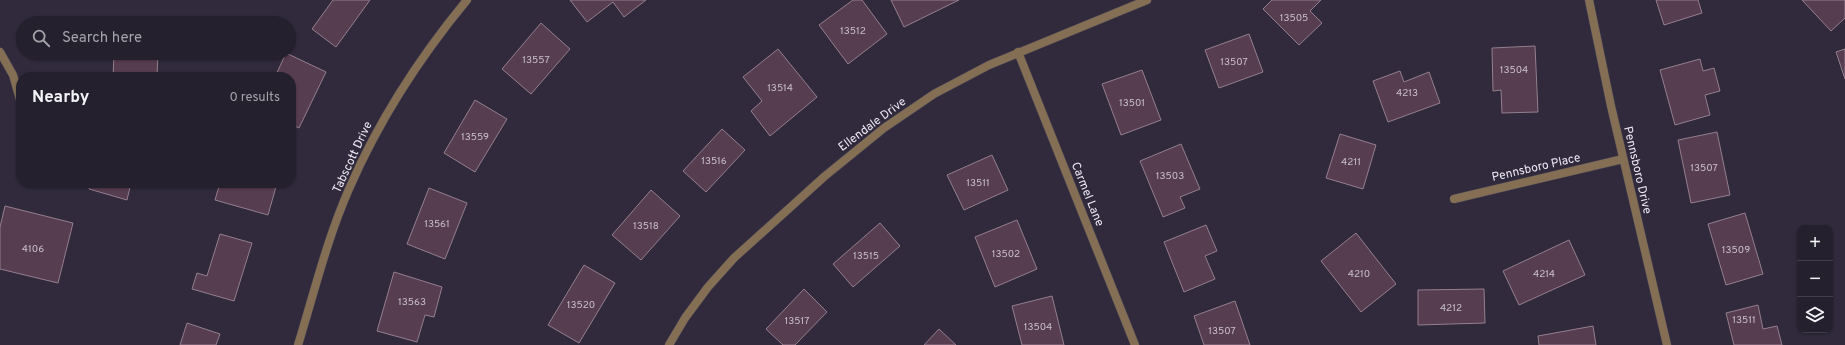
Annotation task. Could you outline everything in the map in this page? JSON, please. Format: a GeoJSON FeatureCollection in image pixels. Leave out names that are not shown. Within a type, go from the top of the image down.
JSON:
{"type":"FeatureCollection","features":[{"type":"Feature","properties":{"kind":"street","name":"Tabscott Drive"},"geometry":{"type":"LineString","coordinates":[[298,345],[324,255],[348,190],[372,140],[404,85],[438,34],[467,0]]}},
{"type":"Feature","properties":{"kind":"street","name":"Ellendale Drive"},"geometry":{"type":"LineString","coordinates":[[669,345],[685,318],[734,258],[824,176],[884,128],[934,94],[989,64],[1147,0]]}},
{"type":"Feature","properties":{"kind":"street","name":"Pennsboro Drive"},"geometry":{"type":"LineString","coordinates":[[1590,0],[1610,106],[1668,345]]}},
{"type":"Feature","properties":{"kind":"street"},"geometry":{"type":"LineString","coordinates":[[0,52],[13,75],[16,86]]}},
{"type":"Feature","properties":{"kind":"street","name":"Carmel Lane"},"geometry":{"type":"LineString","coordinates":[[1018,52],[1135,345]]}},
{"type":"Feature","properties":{"kind":"street","name":"Pennsboro Place"},"geometry":{"type":"LineString","coordinates":[[1454,199],[1623,158]]}},
{"type":"Feature","properties":{"kind":"building"},"geometry":{"type":"Polygon","coordinates":[[[333,0],[370,0],[336,47],[312,29],[333,0]]]}},
{"type":"Feature","properties":{"kind":"building"},"geometry":{"type":"Polygon","coordinates":[[[570,0],[646,0],[624,17],[613,2],[587,22],[570,0]]]}},
{"type":"Feature","properties":{"kind":"building"},"geometry":{"type":"Polygon","coordinates":[[[853,0],[862,0],[887,34],[848,64],[819,25],[853,0]]]}},
{"type":"Feature","properties":{"kind":"building"},"geometry":{"type":"Polygon","coordinates":[[[891,0],[959,0],[904,27],[891,0]]]}},
{"type":"Feature","properties":{"kind":"building"},"geometry":{"type":"Polygon","coordinates":[[[1272,0],[1321,0],[1310,11],[1322,23],[1299,45],[1263,9],[1272,0]]]}},
{"type":"Feature","properties":{"kind":"building"},"geometry":{"type":"Polygon","coordinates":[[[1656,0],[1698,0],[1702,13],[1664,25],[1656,0]]]}},
{"type":"Feature","properties":{"kind":"building"},"geometry":{"type":"Polygon","coordinates":[[[1802,0],[1845,0],[1845,18],[1831,31],[1802,0]]]}},
{"type":"Feature","properties":{"kind":"building"},"geometry":{"type":"Polygon","coordinates":[[[541,23],[570,49],[531,94],[502,69],[541,23]]]}},
{"type":"Feature","properties":{"kind":"building"},"geometry":{"type":"Polygon","coordinates":[[[1249,34],[1263,72],[1219,88],[1205,50],[1249,34]]]}},
{"type":"Feature","properties":{"kind":"building"},"geometry":{"type":"Polygon","coordinates":[[[1535,46],[1538,112],[1502,113],[1501,90],[1493,91],[1492,48],[1535,46]]]}},
{"type":"Feature","properties":{"kind":"building"},"geometry":{"type":"Polygon","coordinates":[[[778,49],[817,97],[770,136],[751,111],[762,101],[743,77],[778,49]]]}},
{"type":"Feature","properties":{"kind":"building"},"geometry":{"type":"Polygon","coordinates":[[[1845,49],[1845,79],[1836,52],[1845,49]]]}},
{"type":"Feature","properties":{"kind":"building"},"geometry":{"type":"Polygon","coordinates":[[[296,58],[326,72],[299,128],[296,126],[296,72],[277,72],[283,60],[296,60],[296,58]]]}},
{"type":"Feature","properties":{"kind":"building"},"geometry":{"type":"Polygon","coordinates":[[[1700,59],[1703,71],[1714,68],[1720,91],[1705,95],[1710,115],[1675,125],[1660,70],[1700,59]]]}},
{"type":"Feature","properties":{"kind":"building"},"geometry":{"type":"Polygon","coordinates":[[[114,60],[158,60],[157,72],[113,72],[114,60]]]}},
{"type":"Feature","properties":{"kind":"building"},"geometry":{"type":"Polygon","coordinates":[[[1142,70],[1161,120],[1121,135],[1102,84],[1142,70]]]}},
{"type":"Feature","properties":{"kind":"building"},"geometry":{"type":"Polygon","coordinates":[[[1400,71],[1404,82],[1429,72],[1440,103],[1388,122],[1373,81],[1400,71]]]}},
{"type":"Feature","properties":{"kind":"building"},"geometry":{"type":"Polygon","coordinates":[[[475,100],[507,119],[475,172],[444,153],[475,100]]]}},
{"type":"Feature","properties":{"kind":"building"},"geometry":{"type":"Polygon","coordinates":[[[722,129],[745,150],[706,192],[683,171],[722,129]]]}},
{"type":"Feature","properties":{"kind":"building"},"geometry":{"type":"Polygon","coordinates":[[[1717,132],[1730,195],[1691,203],[1678,140],[1717,132]]]}},
{"type":"Feature","properties":{"kind":"building"},"geometry":{"type":"Polygon","coordinates":[[[1340,134],[1376,145],[1363,189],[1326,178],[1340,134]]]}},
{"type":"Feature","properties":{"kind":"building"},"geometry":{"type":"Polygon","coordinates":[[[1181,144],[1200,189],[1180,197],[1185,208],[1163,217],[1140,161],[1181,144]]]}},
{"type":"Feature","properties":{"kind":"building"},"geometry":{"type":"Polygon","coordinates":[[[992,155],[1008,190],[964,210],[947,175],[992,155]]]}},
{"type":"Feature","properties":{"kind":"building"},"geometry":{"type":"Polygon","coordinates":[[[89,188],[130,188],[127,200],[89,188]]]}},
{"type":"Feature","properties":{"kind":"building"},"geometry":{"type":"Polygon","coordinates":[[[219,188],[276,188],[268,215],[215,200],[219,188]]]}},
{"type":"Feature","properties":{"kind":"building"},"geometry":{"type":"Polygon","coordinates":[[[429,188],[467,203],[445,259],[407,244],[429,188]]]}},
{"type":"Feature","properties":{"kind":"building"},"geometry":{"type":"Polygon","coordinates":[[[651,190],[680,216],[641,260],[612,235],[651,190]]]}},
{"type":"Feature","properties":{"kind":"building"},"geometry":{"type":"Polygon","coordinates":[[[5,206],[73,223],[58,283],[0,269],[0,227],[5,206]]]}},
{"type":"Feature","properties":{"kind":"building"},"geometry":{"type":"Polygon","coordinates":[[[1745,213],[1763,274],[1726,285],[1708,224],[1745,213]]]}},
{"type":"Feature","properties":{"kind":"building"},"geometry":{"type":"Polygon","coordinates":[[[1017,220],[1037,269],[995,287],[975,237],[1017,220]]]}},
{"type":"Feature","properties":{"kind":"building"},"geometry":{"type":"Polygon","coordinates":[[[880,223],[900,246],[853,287],[833,264],[880,223]]]}},
{"type":"Feature","properties":{"kind":"building"},"geometry":{"type":"Polygon","coordinates":[[[1206,225],[1217,251],[1205,256],[1215,279],[1184,292],[1164,242],[1206,225]]]}},
{"type":"Feature","properties":{"kind":"building"},"geometry":{"type":"Polygon","coordinates":[[[1356,233],[1396,284],[1361,312],[1321,261],[1356,233]]]}},
{"type":"Feature","properties":{"kind":"building"},"geometry":{"type":"Polygon","coordinates":[[[220,234],[252,243],[234,301],[192,289],[197,273],[207,276],[220,234]]]}},
{"type":"Feature","properties":{"kind":"building"},"geometry":{"type":"Polygon","coordinates":[[[1569,240],[1585,275],[1519,305],[1503,271],[1569,240]]]}},
{"type":"Feature","properties":{"kind":"building"},"geometry":{"type":"Polygon","coordinates":[[[584,265],[615,283],[579,343],[548,325],[584,265]]]}},
{"type":"Feature","properties":{"kind":"building"},"geometry":{"type":"Polygon","coordinates":[[[394,272],[442,287],[434,317],[425,315],[417,342],[377,331],[394,272]]]}},
{"type":"Feature","properties":{"kind":"building"},"geometry":{"type":"Polygon","coordinates":[[[804,289],[827,312],[795,345],[783,345],[766,329],[804,289]]]}},
{"type":"Feature","properties":{"kind":"building"},"geometry":{"type":"Polygon","coordinates":[[[1484,289],[1485,323],[1418,325],[1418,290],[1484,289]]]}},
{"type":"Feature","properties":{"kind":"building"},"geometry":{"type":"Polygon","coordinates":[[[1052,296],[1064,345],[1022,345],[1012,306],[1052,296]]]}},
{"type":"Feature","properties":{"kind":"building"},"geometry":{"type":"Polygon","coordinates":[[[1235,301],[1250,345],[1204,345],[1194,316],[1235,301]]]}},
{"type":"Feature","properties":{"kind":"building"},"geometry":{"type":"Polygon","coordinates":[[[1758,305],[1763,329],[1777,326],[1782,345],[1734,345],[1726,313],[1758,305]]]}},
{"type":"Feature","properties":{"kind":"building"},"geometry":{"type":"Polygon","coordinates":[[[187,323],[220,334],[216,345],[180,345],[187,323]]]}},
{"type":"Feature","properties":{"kind":"building"},"geometry":{"type":"Polygon","coordinates":[[[1593,326],[1596,345],[1539,345],[1538,336],[1593,326]]]}},
{"type":"Feature","properties":{"kind":"building"},"geometry":{"type":"Polygon","coordinates":[[[939,329],[956,345],[924,345],[939,329]]]}}]}
